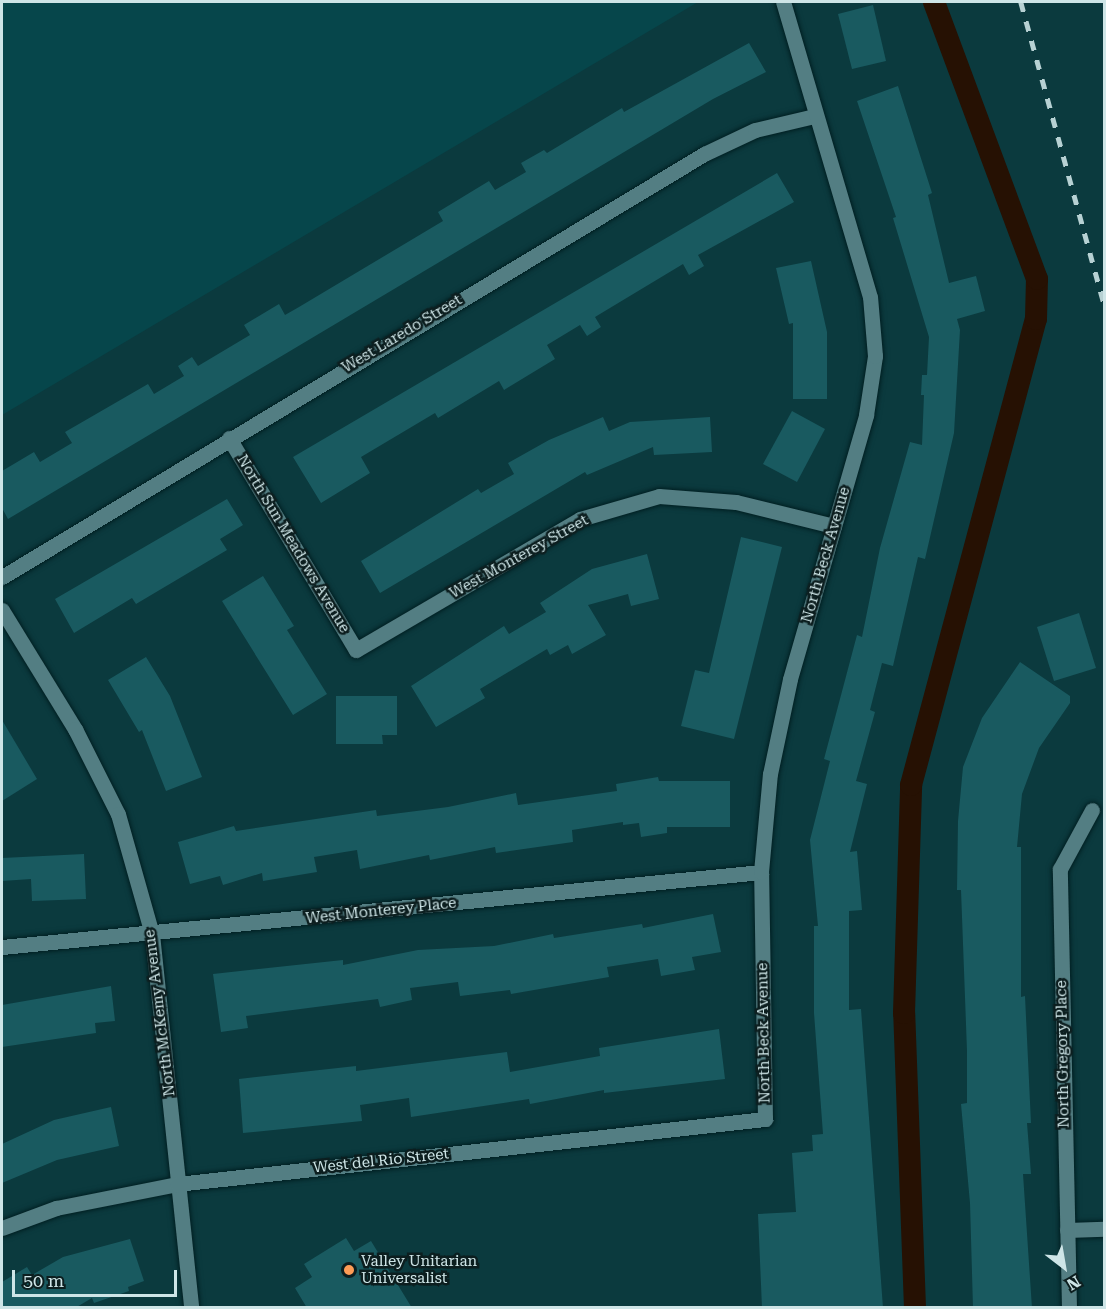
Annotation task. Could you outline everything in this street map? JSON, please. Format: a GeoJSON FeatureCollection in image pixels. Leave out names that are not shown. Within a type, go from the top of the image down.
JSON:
{"type":"FeatureCollection","features":[{"type":"Feature","properties":{"kind":"street","name":"North Beck Avenue"},"geometry":{"type":"LineString","coordinates":[[765,1119],[761,872],[770,774],[781,721],[866,415],[875,357],[870,297],[814,116],[783,2]]}},
{"type":"Feature","properties":{"kind":"street","name":"West Laredo Street"},"geometry":{"type":"LineString","coordinates":[[2,577],[229,438],[704,154],[755,130],[814,116]]}},
{"type":"Feature","properties":{"kind":"street","name":"North Sun Meadows Avenue"},"geometry":{"type":"LineString","coordinates":[[229,438],[356,650]]}},
{"type":"Feature","properties":{"kind":"street","name":"West Monterey Street"},"geometry":{"type":"LineString","coordinates":[[356,650],[580,519],[659,496],[736,502],[834,526]]}},
{"type":"Feature","properties":{"kind":"street","name":"North McKemy Avenue"},"geometry":{"type":"LineString","coordinates":[[2,610],[75,729],[118,814],[152,934],[192,1308]]}},
{"type":"Feature","properties":{"kind":"street","name":"North Gregory Place"},"geometry":{"type":"LineString","coordinates":[[1069,1308],[1060,869],[1092,810]]}},
{"type":"Feature","properties":{"kind":"street","name":"West Monterey Place"},"geometry":{"type":"LineString","coordinates":[[2,947],[152,934],[761,872]]}},
{"type":"Feature","properties":{"kind":"street","name":"West del Rio Street"},"geometry":{"type":"LineString","coordinates":[[2,1228],[56,1208],[177,1184],[765,1119]]}},
{"type":"Feature","properties":{"kind":"street"},"geometry":{"type":"LineString","coordinates":[[1067,1230],[1104,1229]]}},
{"type":"Feature","properties":{"kind":"shaded area"},"geometry":{"type":"Polygon","coordinates":[[[2,2],[698,2],[2,415],[2,2]]]}},
{"type":"Feature","properties":{"kind":"building"},"geometry":{"type":"Polygon","coordinates":[[[873,5],[886,61],[852,69],[838,14],[873,5]]]}},
{"type":"Feature","properties":{"kind":"building"},"geometry":{"type":"Polygon","coordinates":[[[749,43],[766,72],[713,99],[8,519],[2,508],[2,471],[34,452],[40,462],[72,443],[65,432],[148,384],[154,394],[184,376],[178,366],[192,357],[198,366],[250,335],[244,325],[279,304],[285,315],[443,221],[438,212],[489,181],[495,190],[526,172],[521,163],[544,150],[547,153],[622,108],[624,112],[749,43]]]}},
{"type":"Feature","properties":{"kind":"building"},"geometry":{"type":"Polygon","coordinates":[[[898,86],[932,193],[928,195],[949,283],[976,276],[985,311],[957,319],[960,330],[954,433],[925,559],[918,557],[893,666],[882,663],[870,710],[875,712],[856,781],[867,784],[850,852],[857,851],[862,910],[849,911],[849,1010],[861,1009],[883,1308],[762,1308],[758,1214],[796,1212],[792,1153],[813,1151],[812,1135],[823,1134],[814,1013],[814,926],[818,926],[810,840],[830,761],[824,759],[857,635],[862,637],[880,548],[910,442],[922,445],[924,395],[921,395],[922,375],[927,375],[929,337],[893,218],[896,217],[857,101],[898,86]]]}},
{"type":"Feature","properties":{"kind":"building"},"geometry":{"type":"Polygon","coordinates":[[[777,173],[794,202],[698,255],[704,266],[689,275],[683,264],[595,317],[601,327],[587,336],[580,325],[547,345],[555,359],[504,390],[499,381],[438,418],[435,413],[361,457],[370,473],[321,503],[293,457],[777,173]]]}},
{"type":"Feature","properties":{"kind":"building"},"geometry":{"type":"Polygon","coordinates":[[[811,261],[827,332],[827,399],[793,399],[793,323],[789,324],[776,268],[811,261]]]}},
{"type":"Feature","properties":{"kind":"building"},"geometry":{"type":"Polygon","coordinates":[[[792,411],[825,429],[797,482],[763,464],[792,411]]]}},
{"type":"Feature","properties":{"kind":"building"},"geometry":{"type":"Polygon","coordinates":[[[603,417],[609,431],[630,422],[710,417],[712,452],[654,455],[653,447],[587,475],[585,472],[380,593],[361,561],[478,489],[481,493],[514,474],[508,463],[549,440],[603,417]]]}},
{"type":"Feature","properties":{"kind":"building"},"geometry":{"type":"Polygon","coordinates":[[[227,499],[243,525],[220,539],[227,550],[136,604],[132,598],[74,633],[55,599],[227,499]]]}},
{"type":"Feature","properties":{"kind":"building"},"geometry":{"type":"Polygon","coordinates":[[[741,537],[782,547],[734,739],[681,726],[695,670],[709,673],[741,537]]]}},
{"type":"Feature","properties":{"kind":"building"},"geometry":{"type":"Polygon","coordinates":[[[647,554],[659,599],[631,606],[628,594],[588,605],[606,635],[572,654],[568,645],[550,655],[547,649],[480,689],[485,698],[436,727],[411,686],[504,626],[509,634],[546,612],[540,603],[592,569],[647,554]]]}},
{"type":"Feature","properties":{"kind":"building"},"geometry":{"type":"Polygon","coordinates":[[[263,576],[294,626],[287,630],[327,694],[293,715],[222,601],[263,576]]]}},
{"type":"Feature","properties":{"kind":"building"},"geometry":{"type":"Polygon","coordinates":[[[1079,613],[1096,668],[1054,681],[1037,627],[1079,613]]]}},
{"type":"Feature","properties":{"kind":"building"},"geometry":{"type":"Polygon","coordinates":[[[146,657],[170,696],[202,777],[166,791],[142,730],[139,732],[108,680],[146,657]]]}},
{"type":"Feature","properties":{"kind":"building"},"geometry":{"type":"Polygon","coordinates":[[[1020,662],[1070,696],[1070,703],[1039,748],[1022,794],[1017,847],[1021,847],[1021,997],[1025,996],[1031,1123],[1027,1123],[1031,1174],[1023,1174],[1032,1308],[973,1308],[970,1203],[961,1104],[967,1103],[967,1051],[961,890],[957,890],[958,821],[963,767],[982,718],[1020,662]]]}},
{"type":"Feature","properties":{"kind":"building"},"geometry":{"type":"Polygon","coordinates":[[[336,696],[397,696],[397,735],[382,735],[383,744],[336,744],[336,696]]]}},
{"type":"Feature","properties":{"kind":"building"},"geometry":{"type":"Polygon","coordinates":[[[2,720],[37,779],[2,801],[2,720]]]}},
{"type":"Feature","properties":{"kind":"building"},"geometry":{"type":"Polygon","coordinates":[[[658,777],[659,781],[730,781],[730,827],[667,827],[667,833],[641,837],[639,823],[623,825],[623,822],[572,830],[573,842],[496,853],[495,847],[430,860],[429,855],[360,869],[357,850],[314,857],[317,872],[263,881],[262,873],[223,885],[220,876],[190,884],[178,842],[234,826],[236,831],[376,810],[377,816],[448,807],[516,793],[518,805],[617,791],[616,784],[658,777]]]}},
{"type":"Feature","properties":{"kind":"building"},"geometry":{"type":"Polygon","coordinates":[[[84,854],[86,899],[32,901],[31,879],[2,881],[2,858],[84,854]]]}},
{"type":"Feature","properties":{"kind":"building"},"geometry":{"type":"Polygon","coordinates":[[[713,914],[721,952],[692,957],[695,970],[661,976],[658,959],[607,967],[609,977],[511,994],[510,990],[460,996],[458,982],[410,988],[412,1000],[380,1007],[378,999],[246,1016],[248,1028],[221,1032],[213,974],[343,960],[343,965],[418,950],[494,946],[553,934],[554,938],[642,924],[643,928],[713,914]]]}},
{"type":"Feature","properties":{"kind":"building"},"geometry":{"type":"Polygon","coordinates":[[[111,986],[115,1021],[95,1023],[96,1033],[2,1047],[2,1005],[111,986]]]}},
{"type":"Feature","properties":{"kind":"building"},"geometry":{"type":"Polygon","coordinates":[[[719,1029],[725,1079],[604,1093],[604,1090],[530,1104],[529,1099],[411,1117],[409,1098],[360,1105],[362,1121],[243,1133],[239,1079],[356,1066],[356,1071],[507,1052],[510,1072],[600,1056],[599,1048],[719,1029]]]}},
{"type":"Feature","properties":{"kind":"building"},"geometry":{"type":"Polygon","coordinates":[[[111,1107],[119,1146],[57,1160],[2,1183],[2,1144],[54,1120],[111,1107]]]}},
{"type":"Feature","properties":{"kind":"building","name":"Valley Unitarian Universalist"},"geometry":{"type":"Polygon","coordinates":[[[346,1238],[354,1251],[371,1241],[412,1308],[307,1308],[295,1288],[312,1277],[304,1264],[346,1238]]]}},
{"type":"Feature","properties":{"kind":"building"},"geometry":{"type":"Polygon","coordinates":[[[130,1239],[144,1281],[128,1287],[129,1291],[94,1303],[92,1298],[75,1308],[2,1308],[2,1282],[27,1267],[32,1275],[63,1257],[130,1239]]]}},
{"type":"Feature","properties":{"kind":"waterway"},"geometry":{"type":"LineString","coordinates":[[915,1308],[904,1013],[911,785],[1036,319],[1037,279],[934,2]]}},
{"type":"Feature","properties":{"kind":"railway"},"geometry":{"type":"LineString","coordinates":[[1021,2],[1104,303]]}},
{"type":"Feature","properties":{"kind":"place","name":"Valley Unitarian Universalist"},"geometry":{"type":"Point","coordinates":[349,1270]}}]}
